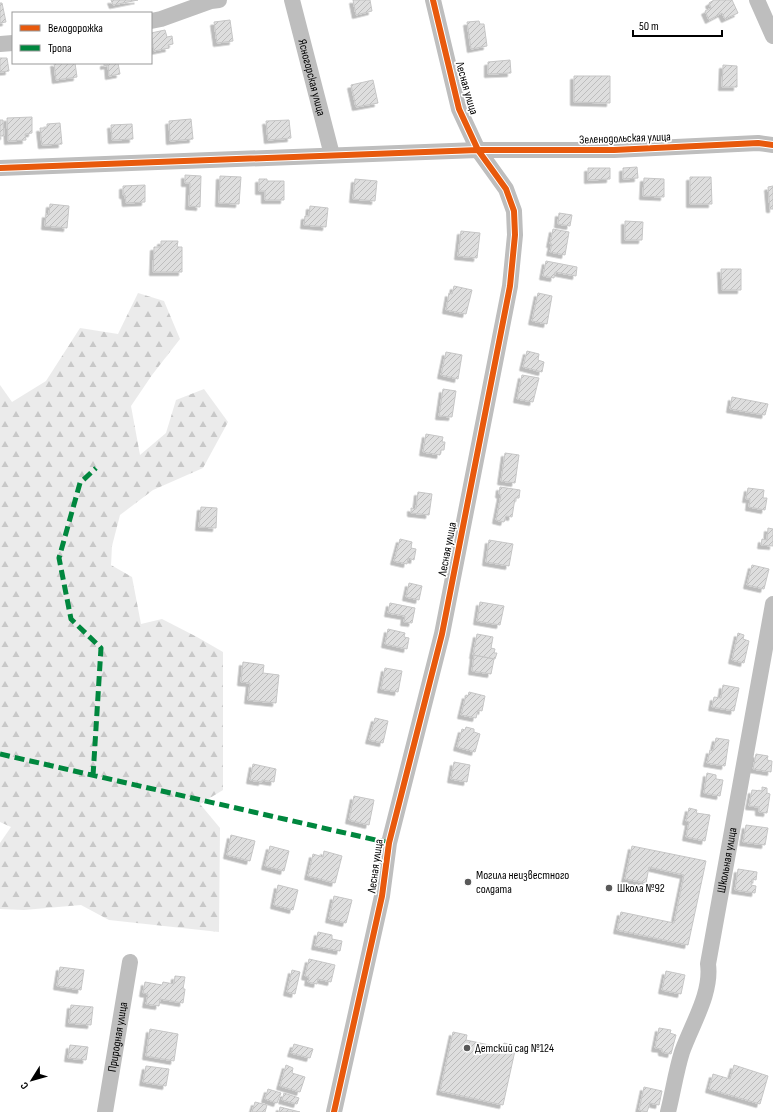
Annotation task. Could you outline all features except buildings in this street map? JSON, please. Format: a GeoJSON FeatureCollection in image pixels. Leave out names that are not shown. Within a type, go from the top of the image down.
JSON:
{"type":"FeatureCollection","features":[{"type":"Feature","properties":{"kind":"street"},"geometry":{"type":"LineString","coordinates":[[152,20],[161,19],[211,1],[219,0]]}},
{"type":"Feature","properties":{"kind":"street","name":"Ясногорская улица"},"geometry":{"type":"LineString","coordinates":[[292,0],[332,155]]}},
{"type":"Feature","properties":{"kind":"street","name":"Лесная улица"},"geometry":{"type":"LineString","coordinates":[[334,1112],[382,896],[389,843],[442,634],[510,286],[515,235],[514,211],[506,189],[478,150],[459,109],[433,0]]}},
{"type":"Feature","properties":{"kind":"street"},"geometry":{"type":"LineString","coordinates":[[757,0],[773,36]]}},
{"type":"Feature","properties":{"kind":"street"},"geometry":{"type":"LineString","coordinates":[[0,44],[12,43]]}},
{"type":"Feature","properties":{"kind":"street","name":"Зеленодольская улица"},"geometry":{"type":"LineString","coordinates":[[0,168],[478,150],[614,150],[758,143],[773,145]]}},
{"type":"Feature","properties":{"kind":"street","name":"Школьная улица"},"geometry":{"type":"LineString","coordinates":[[668,1112],[682,1053],[702,1005],[709,973],[708,964],[773,604]]}},
{"type":"Feature","properties":{"kind":"street","name":"Природная улица"},"geometry":{"type":"LineString","coordinates":[[105,1112],[130,962]]}},
{"type":"Feature","properties":{"kind":"green space"},"geometry":{"type":"Polygon","coordinates":[[[138,293],[164,301],[180,339],[152,375],[131,406],[140,455],[166,433],[176,400],[204,389],[228,422],[203,468],[153,490],[120,515],[112,546],[111,565],[132,577],[141,624],[162,619],[223,652],[223,790],[200,804],[220,828],[219,932],[109,920],[81,905],[24,910],[0,909],[0,843],[11,827],[0,822],[0,385],[12,402],[46,381],[80,328],[118,334],[138,293]]]}},
{"type":"Feature","properties":{"kind":"marked path"},"geometry":{"type":"LineString","coordinates":[[93,776],[101,648],[71,619],[59,558],[80,483],[96,468]]}},
{"type":"Feature","properties":{"kind":"marked path"},"geometry":{"type":"LineString","coordinates":[[0,754],[389,843]]}},
{"type":"Feature","properties":{"kind":"cycle path"},"geometry":{"type":"LineString","coordinates":[[334,1112],[382,896],[389,843],[442,634],[510,286],[515,235],[514,211],[506,189],[478,150],[459,109],[433,0]]}},
{"type":"Feature","properties":{"kind":"cycle path"},"geometry":{"type":"LineString","coordinates":[[0,168],[478,150],[614,150],[758,143],[773,145]]}},
{"type":"Feature","properties":{"kind":"place","name":"Могила неизвестного солдата"},"geometry":{"type":"Point","coordinates":[468,882]}},
{"type":"Feature","properties":{"kind":"place","name":"Школа №92"},"geometry":{"type":"Point","coordinates":[609,888]}},
{"type":"Feature","properties":{"kind":"place","name":"Детский сад №124"},"geometry":{"type":"Point","coordinates":[467,1048]}}]}
